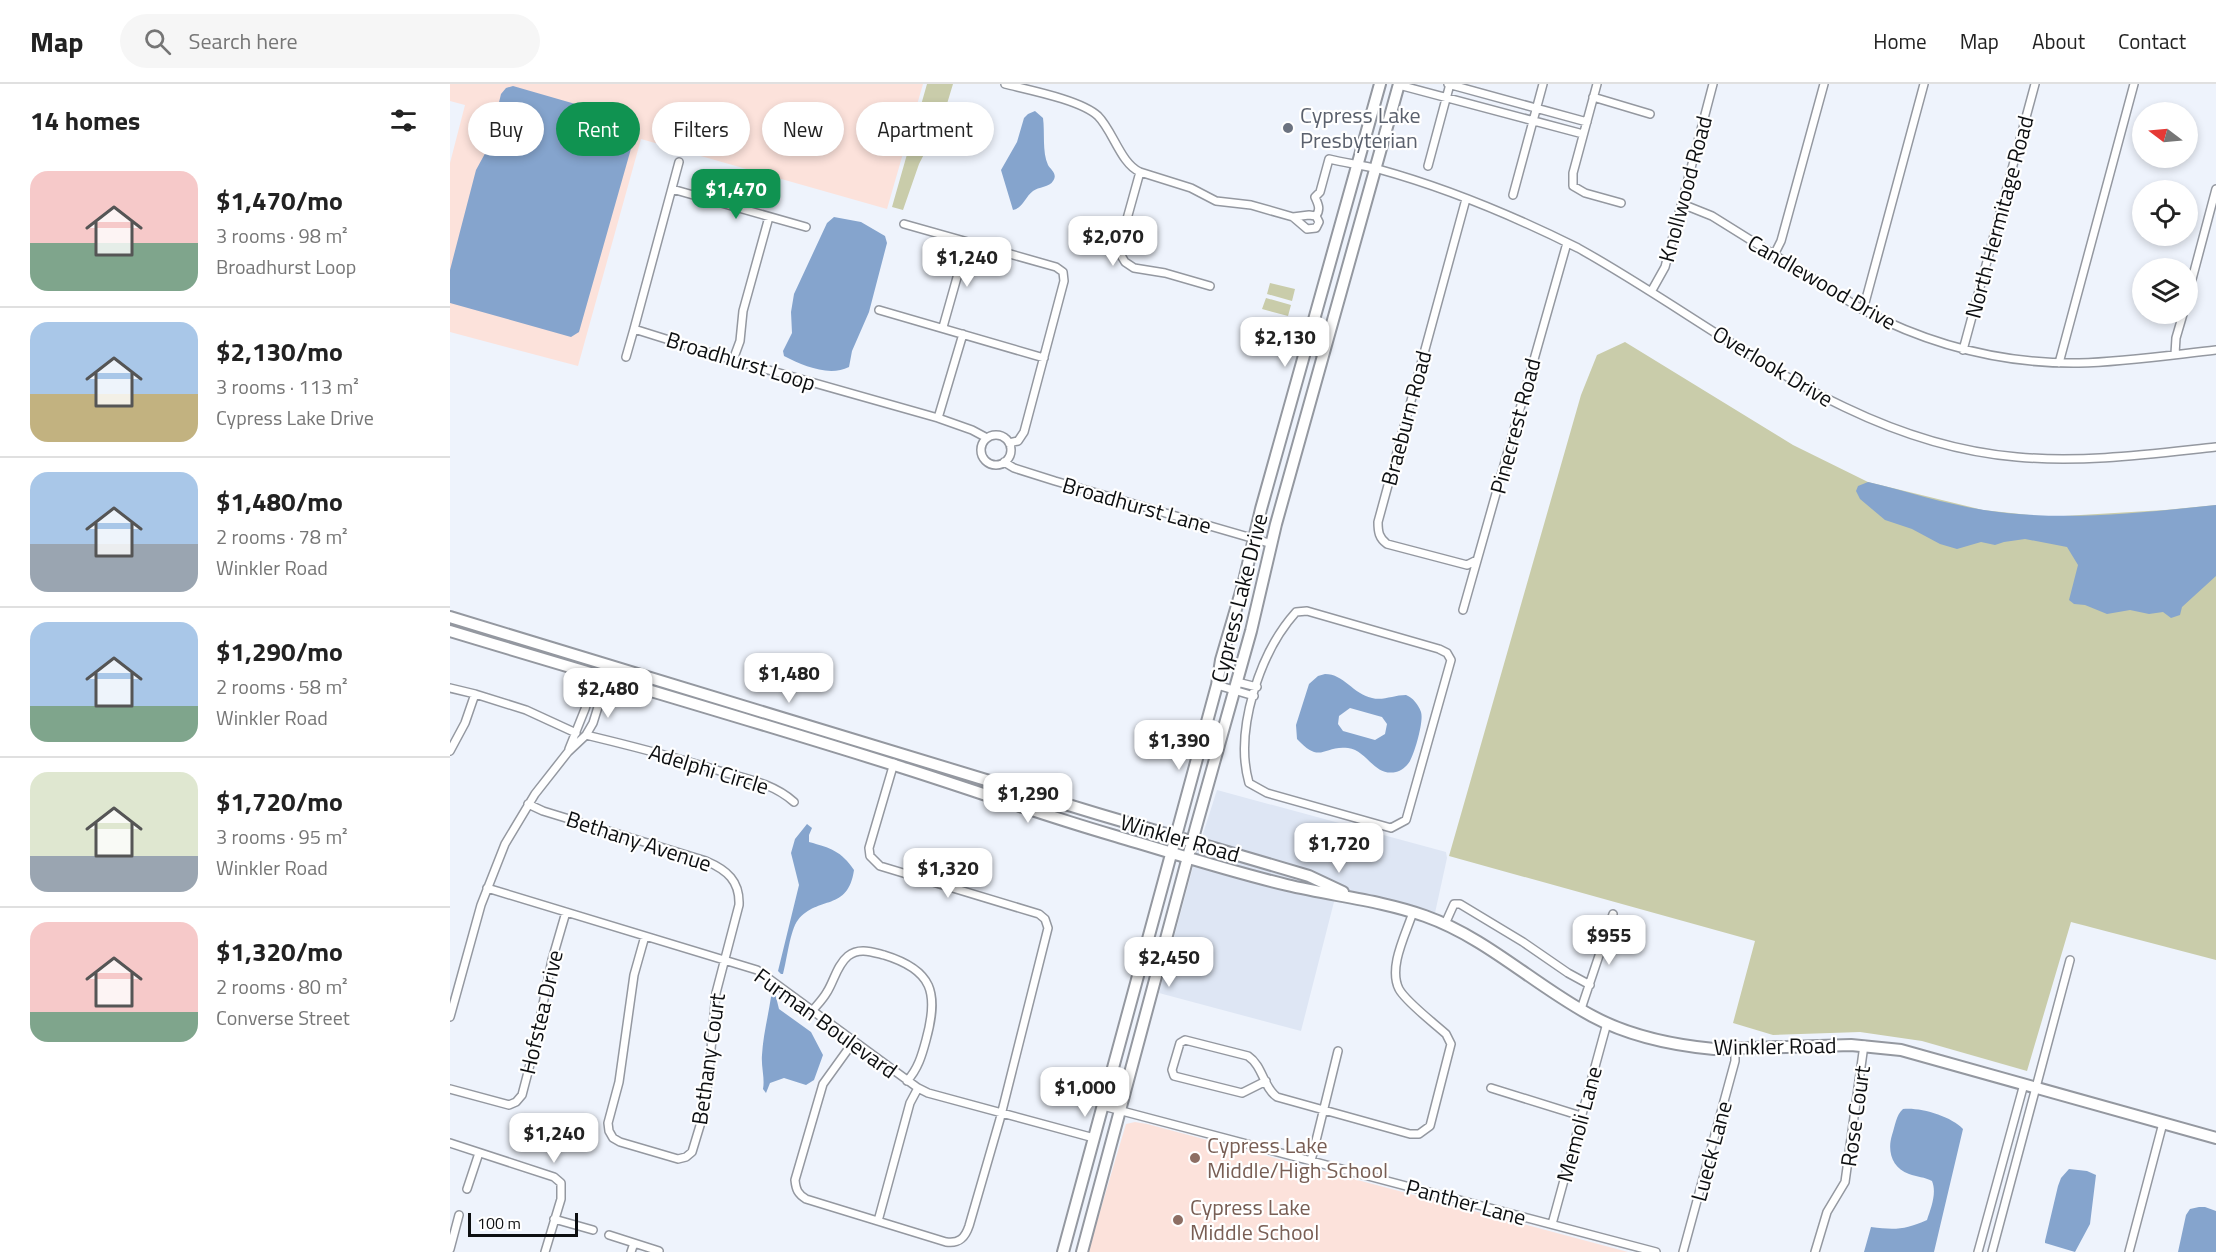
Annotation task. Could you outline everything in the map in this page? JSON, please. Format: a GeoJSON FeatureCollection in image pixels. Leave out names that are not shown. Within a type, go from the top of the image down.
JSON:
{"type":"FeatureCollection","features":[{"type":"Feature","properties":{"kind":"street"},"geometry":{"type":"LineString","coordinates":[[1005,84],[1078,104],[1091,110],[1107,127],[1134,170],[1191,188],[1216,201],[1251,205],[1293,217],[1316,216],[1319,222],[1316,228],[1312,229],[1303,226],[1293,217]]}},
{"type":"Feature","properties":{"kind":"street","name":"Cypress Lake Drive"},"geometry":{"type":"LineString","coordinates":[[1063,1252],[1217,685],[1219,668],[1254,539],[1380,84]]}},
{"type":"Feature","properties":{"kind":"street"},"geometry":{"type":"LineString","coordinates":[[1428,166],[1449,84],[1587,122]]}},
{"type":"Feature","properties":{"kind":"street"},"geometry":{"type":"LineString","coordinates":[[1514,195],[1543,84]]}},
{"type":"Feature","properties":{"kind":"street"},"geometry":{"type":"LineString","coordinates":[[1597,84],[1573,173],[1573,186],[1585,193],[1621,203]]}},
{"type":"Feature","properties":{"kind":"street","name":"Knollwood Road"},"geometry":{"type":"LineString","coordinates":[[1651,292],[1665,267],[1713,84]]}},
{"type":"Feature","properties":{"kind":"street"},"geometry":{"type":"LineString","coordinates":[[1774,255],[1782,241],[1824,84]]}},
{"type":"Feature","properties":{"kind":"street"},"geometry":{"type":"LineString","coordinates":[[1863,310],[1924,84]]}},
{"type":"Feature","properties":{"kind":"street","name":"North Hermitage Road"},"geometry":{"type":"LineString","coordinates":[[1963,350],[2034,84]]}},
{"type":"Feature","properties":{"kind":"street"},"geometry":{"type":"LineString","coordinates":[[2059,363],[2134,84]]}},
{"type":"Feature","properties":{"kind":"street"},"geometry":{"type":"LineString","coordinates":[[1399,85],[1584,134]]}},
{"type":"Feature","properties":{"kind":"street","name":"Cypress Lake Drive"},"geometry":{"type":"LineString","coordinates":[[1082,1252],[1236,686],[1272,544],[1399,85]]}},
{"type":"Feature","properties":{"kind":"street"},"geometry":{"type":"LineString","coordinates":[[1593,98],[1650,114]]}},
{"type":"Feature","properties":{"kind":"street","name":"Overlook Drive"},"geometry":{"type":"LineString","coordinates":[[1316,216],[1319,212],[1319,205],[1315,196],[1320,192],[1329,159],[1375,168],[1466,199],[1535,227],[1566,243],[1834,404],[1896,430],[1925,439],[1987,453],[2044,459],[2114,458],[2216,447]]}},
{"type":"Feature","properties":{"kind":"street"},"geometry":{"type":"LineString","coordinates":[[626,357],[679,162]]}},
{"type":"Feature","properties":{"kind":"street"},"geometry":{"type":"LineString","coordinates":[[1140,172],[1120,244],[1125,262],[1140,270],[1165,273],[1210,286]]}},
{"type":"Feature","properties":{"kind":"street"},"geometry":{"type":"LineString","coordinates":[[672,189],[806,227]]}},
{"type":"Feature","properties":{"kind":"street"},"geometry":{"type":"LineString","coordinates":[[2198,258],[2216,189]]}},
{"type":"Feature","properties":{"kind":"street","name":"Braeburn Road"},"geometry":{"type":"LineString","coordinates":[[1466,199],[1378,522],[1378,531],[1381,539],[1387,544],[1467,565],[1477,560]]}},
{"type":"Feature","properties":{"kind":"street","name":"Candlewood Drive"},"geometry":{"type":"LineString","coordinates":[[1682,204],[1704,212],[1863,310],[1909,332],[1963,350],[2005,358],[2059,363],[2097,362],[2216,350]]}},
{"type":"Feature","properties":{"kind":"street"},"geometry":{"type":"LineString","coordinates":[[733,360],[740,341],[743,311],[770,217]]}},
{"type":"Feature","properties":{"kind":"street"},"geometry":{"type":"LineString","coordinates":[[904,224],[1056,267],[1063,272],[1064,281],[1024,432],[1018,441],[1009,443],[1010,454],[1004,462],[994,465],[989,464],[982,456],[981,446],[987,438]]}},
{"type":"Feature","properties":{"kind":"street"},"geometry":{"type":"LineString","coordinates":[[943,327],[967,242]]}},
{"type":"Feature","properties":{"kind":"street","name":"Pinecrest Road"},"geometry":{"type":"LineString","coordinates":[[1463,610],[1566,243]]}},
{"type":"Feature","properties":{"kind":"street"},"geometry":{"type":"LineString","coordinates":[[879,310],[1044,358]]}},
{"type":"Feature","properties":{"kind":"street"},"geometry":{"type":"LineString","coordinates":[[2175,354],[2180,324]]}},
{"type":"Feature","properties":{"kind":"street","name":"Broadhurst Loop"},"geometry":{"type":"LineString","coordinates":[[634,329],[733,360],[938,418],[987,438],[1002,436],[1009,443]]}},
{"type":"Feature","properties":{"kind":"street"},"geometry":{"type":"LineString","coordinates":[[938,418],[963,334]]}},
{"type":"Feature","properties":{"kind":"street"},"geometry":{"type":"LineString","coordinates":[[1306,348],[1324,354]]}},
{"type":"Feature","properties":{"kind":"street","name":"Broadhurst Lane"},"geometry":{"type":"LineString","coordinates":[[1004,462],[1014,468],[1045,478],[1272,544]]}},
{"type":"Feature","properties":{"kind":"street"},"geometry":{"type":"LineString","coordinates":[[1307,611],[1439,649],[1451,660],[1406,820],[1391,828],[1268,793],[1249,783],[1245,761],[1246,735],[1254,696],[1260,671],[1287,623],[1296,612],[1307,611]]}},
{"type":"Feature","properties":{"kind":"street","name":"Winkler Road"},"geometry":{"type":"LineString","coordinates":[[450,617],[1309,876],[1357,898]]}},
{"type":"Feature","properties":{"kind":"street","name":"Winkler Road"},"geometry":{"type":"LineString","coordinates":[[450,631],[894,765],[1042,814],[1189,857],[1285,884],[1376,901],[1413,912],[1473,938],[1581,1009],[1607,1023],[1671,1043],[1694,1047],[1735,1049],[1864,1046],[1915,1053],[2216,1138]]}},
{"type":"Feature","properties":{"kind":"street"},"geometry":{"type":"LineString","coordinates":[[568,752],[585,709],[599,662]]}},
{"type":"Feature","properties":{"kind":"street"},"geometry":{"type":"LineString","coordinates":[[450,1017],[453,995],[487,888],[505,844],[528,804],[568,752],[586,735],[596,714],[611,665]]}},
{"type":"Feature","properties":{"kind":"street"},"geometry":{"type":"LineString","coordinates":[[1217,685],[1257,687]]}},
{"type":"Feature","properties":{"kind":"street"},"geometry":{"type":"LineString","coordinates":[[1236,686],[1254,696]]}},
{"type":"Feature","properties":{"kind":"street"},"geometry":{"type":"LineString","coordinates":[[450,688],[526,710],[576,733]]}},
{"type":"Feature","properties":{"kind":"street"},"geometry":{"type":"LineString","coordinates":[[450,751],[465,723],[475,694]]}},
{"type":"Feature","properties":{"kind":"street","name":"Adelphi Circle"},"geometry":{"type":"LineString","coordinates":[[586,735],[666,754],[765,785],[785,793],[794,802]]}},
{"type":"Feature","properties":{"kind":"street"},"geometry":{"type":"LineString","coordinates":[[854,1041],[827,1077],[819,1094],[795,1180],[796,1188],[806,1199],[946,1242],[954,1243],[961,1240],[969,1226],[1001,1114],[1048,936],[1048,928],[1045,919],[1031,911],[880,866],[870,856],[869,848],[898,752]]}},
{"type":"Feature","properties":{"kind":"street"},"geometry":{"type":"LineString","coordinates":[[926,776],[944,776],[983,786],[989,786],[992,780]]}},
{"type":"Feature","properties":{"kind":"street","name":"Bethany Avenue"},"geometry":{"type":"LineString","coordinates":[[528,804],[543,811],[706,861],[729,874],[738,892]]}},
{"type":"Feature","properties":{"kind":"street","name":"Furman Boulevard"},"geometry":{"type":"LineString","coordinates":[[487,888],[757,970],[907,1081],[928,1093],[1094,1138]]}},
{"type":"Feature","properties":{"kind":"street","name":"Bethany Court"},"geometry":{"type":"LineString","coordinates":[[645,936],[634,975],[622,1066],[608,1123],[609,1131],[613,1138],[620,1142],[678,1159],[692,1152],[702,1119],[708,1083],[713,1010],[739,905],[738,892]]}},
{"type":"Feature","properties":{"kind":"street"},"geometry":{"type":"LineString","coordinates":[[1445,924],[1454,904],[1460,904],[1590,985]]}},
{"type":"Feature","properties":{"kind":"street","name":"Hofstea Drive"},"geometry":{"type":"LineString","coordinates":[[450,1089],[509,1105],[516,1102],[522,1095],[539,1029],[552,960],[566,912]]}},
{"type":"Feature","properties":{"kind":"street"},"geometry":{"type":"LineString","coordinates":[[1266,1081],[1242,1093],[1174,1076],[1172,1070],[1180,1043],[1185,1040],[1248,1056],[1256,1063],[1266,1081],[1270,1091],[1278,1097],[1322,1111],[1415,1134],[1428,1130],[1451,1044],[1446,1034],[1401,992],[1396,981],[1398,959],[1413,912]]}},
{"type":"Feature","properties":{"kind":"street"},"geometry":{"type":"LineString","coordinates":[[1581,1009],[1613,914]]}},
{"type":"Feature","properties":{"kind":"street"},"geometry":{"type":"LineString","coordinates":[[813,1010],[827,993],[843,961],[856,951],[873,952],[912,967],[928,985],[933,1011],[921,1059],[907,1081]]}},
{"type":"Feature","properties":{"kind":"street"},"geometry":{"type":"LineString","coordinates":[[1992,1252],[2070,960]]}},
{"type":"Feature","properties":{"kind":"street","name":"Memoli Lane"},"geometry":{"type":"LineString","coordinates":[[1552,1224],[1607,1023]]}},
{"type":"Feature","properties":{"kind":"street","name":"Rose Court"},"geometry":{"type":"LineString","coordinates":[[1815,1252],[1827,1212],[1845,1182],[1864,1046]]}},
{"type":"Feature","properties":{"kind":"street","name":"Lueck Lane"},"geometry":{"type":"LineString","coordinates":[[1683,1252],[1735,1061],[1735,1049]]}},
{"type":"Feature","properties":{"kind":"street"},"geometry":{"type":"LineString","coordinates":[[1311,1161],[1338,1051]]}},
{"type":"Feature","properties":{"kind":"street"},"geometry":{"type":"LineString","coordinates":[[1978,1252],[2024,1084]]}},
{"type":"Feature","properties":{"kind":"street"},"geometry":{"type":"LineString","coordinates":[[878,1221],[910,1102],[918,1088]]}},
{"type":"Feature","properties":{"kind":"street"},"geometry":{"type":"LineString","coordinates":[[1491,1088],[1581,1116]]}},
{"type":"Feature","properties":{"kind":"street","name":"Panther Lane"},"geometry":{"type":"LineString","coordinates":[[1103,1106],[1656,1252]]}},
{"type":"Feature","properties":{"kind":"street"},"geometry":{"type":"LineString","coordinates":[[2129,1252],[2163,1123]]}},
{"type":"Feature","properties":{"kind":"street"},"geometry":{"type":"LineString","coordinates":[[450,1143],[554,1177],[561,1183],[562,1191],[545,1252]]}},
{"type":"Feature","properties":{"kind":"street"},"geometry":{"type":"LineString","coordinates":[[467,1189],[479,1153]]}},
{"type":"Feature","properties":{"kind":"street"},"geometry":{"type":"LineString","coordinates":[[450,1249],[459,1215]]}},
{"type":"Feature","properties":{"kind":"street"},"geometry":{"type":"LineString","coordinates":[[555,1219],[593,1230]]}},
{"type":"Feature","properties":{"kind":"street"},"geometry":{"type":"LineString","coordinates":[[609,1235],[659,1251]]}},
{"type":"Feature","properties":{"kind":"street"},"geometry":{"type":"LineString","coordinates":[[631,1252],[634,1243]]}},
{"type":"Feature","properties":{"kind":"shaded area"},"geometry":{"type":"Polygon","coordinates":[[[450,84],[923,84],[918,102],[856,102],[856,156],[902,156],[887,209],[701,156],[750,156],[750,102],[652,102],[652,142],[641,139],[640,143],[640,102],[556,102],[556,156],[636,156],[578,366],[450,332],[450,163],[465,105],[450,101],[450,84]]]}},
{"type":"Feature","properties":{"kind":"shaded area"},"geometry":{"type":"Polygon","coordinates":[[[1217,790],[1446,852],[1447,858],[1435,913],[1356,894],[1316,874],[1201,840],[1217,790]]]}},
{"type":"Feature","properties":{"kind":"shaded area"},"geometry":{"type":"Polygon","coordinates":[[[1199,847],[1298,876],[1330,890],[1286,881],[1196,855],[1199,847]]]}},
{"type":"Feature","properties":{"kind":"shaded area"},"geometry":{"type":"Polygon","coordinates":[[[1194,863],[1335,898],[1301,1031],[1159,993],[1194,863]]]}},
{"type":"Feature","properties":{"kind":"shaded area","name":"Cypress Lake Middle/High School"},"geometry":{"type":"Polygon","coordinates":[[[1135,1122],[1628,1252],[1088,1252],[1126,1124],[1135,1122]]]}},
{"type":"Feature","properties":{"kind":"green space"},"geometry":{"type":"Polygon","coordinates":[[[927,84],[953,84],[948,102],[922,102],[927,84]]]}},
{"type":"Feature","properties":{"kind":"green space"},"geometry":{"type":"Polygon","coordinates":[[[907,156],[923,156],[903,210],[892,207],[907,156]]]}},
{"type":"Feature","properties":{"kind":"green space"},"geometry":{"type":"Polygon","coordinates":[[[1270,283],[1295,289],[1292,301],[1267,294],[1270,283]]]}},
{"type":"Feature","properties":{"kind":"green space"},"geometry":{"type":"Polygon","coordinates":[[[1266,298],[1291,305],[1288,316],[1262,309],[1266,298]]]}},
{"type":"Feature","properties":{"kind":"green space"},"geometry":{"type":"Polygon","coordinates":[[[1625,342],[1793,445],[1868,482],[1983,510],[2047,517],[2216,505],[2216,960],[2071,922],[2027,1071],[1922,1041],[1860,1032],[1773,1035],[1733,1023],[1755,941],[1449,856],[1581,395],[1597,355],[1625,342]]]}},
{"type":"Feature","properties":{"kind":"water"},"geometry":{"type":"Polygon","coordinates":[[[513,86],[568,102],[556,102],[556,156],[629,156],[579,332],[571,337],[450,303],[450,270],[476,170],[484,156],[544,156],[544,102],[499,102],[501,94],[506,88],[513,86]]]}},
{"type":"Feature","properties":{"kind":"water"},"geometry":{"type":"Polygon","coordinates":[[[1035,111],[1043,118],[1045,154],[1054,179],[1049,185],[1030,193],[1019,207],[1013,210],[1001,170],[1017,142],[1024,118],[1035,111]]]}},
{"type":"Feature","properties":{"kind":"water"},"geometry":{"type":"Polygon","coordinates":[[[834,217],[861,222],[885,236],[887,243],[869,312],[852,351],[849,367],[825,371],[784,356],[783,351],[792,333],[791,312],[794,294],[827,223],[834,217]]]}},
{"type":"Feature","properties":{"kind":"water"},"geometry":{"type":"Polygon","coordinates":[[[1868,482],[1955,504],[2013,514],[2100,515],[2216,505],[2216,576],[2182,607],[2180,615],[2171,618],[2163,612],[2149,614],[2130,610],[2107,614],[2085,605],[2074,604],[2069,600],[2078,565],[2067,547],[2025,539],[1995,545],[1981,542],[1957,549],[1940,544],[1912,529],[1885,520],[1860,499],[1856,491],[1858,486],[1868,482]]]}},
{"type":"Feature","properties":{"kind":"water"},"geometry":{"type":"Polygon","coordinates":[[[1325,674],[1338,677],[1359,693],[1372,698],[1406,695],[1417,704],[1422,716],[1419,737],[1406,766],[1398,771],[1382,771],[1355,750],[1340,748],[1317,752],[1305,747],[1297,739],[1296,725],[1309,684],[1318,676],[1325,674]],[[1350,708],[1339,716],[1338,724],[1343,731],[1375,740],[1385,734],[1387,724],[1382,717],[1350,708]]]}},
{"type":"Feature","properties":{"kind":"water"},"geometry":{"type":"Polygon","coordinates":[[[807,824],[812,828],[809,842],[835,851],[845,858],[854,870],[846,892],[839,898],[806,912],[798,920],[791,938],[783,974],[781,974],[778,971],[799,885],[791,853],[795,839],[807,824]]]}},
{"type":"Feature","properties":{"kind":"water"},"geometry":{"type":"Polygon","coordinates":[[[775,993],[779,1009],[811,1032],[823,1055],[814,1080],[806,1085],[784,1078],[770,1083],[766,1093],[763,1089],[762,1059],[771,997],[775,993]]]}},
{"type":"Feature","properties":{"kind":"water"},"geometry":{"type":"Polygon","coordinates":[[[1903,1109],[1918,1109],[1935,1113],[1958,1124],[1963,1129],[1934,1252],[1864,1252],[1871,1227],[1886,1229],[1912,1226],[1927,1220],[1932,1206],[1934,1190],[1932,1181],[1903,1171],[1898,1168],[1892,1158],[1891,1141],[1897,1117],[1903,1109]]]}},
{"type":"Feature","properties":{"kind":"water"},"geometry":{"type":"Polygon","coordinates":[[[2069,1169],[2087,1171],[2096,1175],[2090,1224],[2075,1252],[2045,1243],[2058,1186],[2061,1178],[2069,1169]]]}},
{"type":"Feature","properties":{"kind":"water"},"geometry":{"type":"Polygon","coordinates":[[[2199,1207],[2216,1211],[2216,1252],[2178,1252],[2186,1215],[2190,1209],[2199,1207]]]}},
{"type":"Feature","properties":{"kind":"place","name":"Cypress Lake Presbyterian"},"geometry":{"type":"Point","coordinates":[1288,128]}},
{"type":"Feature","properties":{"kind":"place","name":"Cypress Lake Middle/High School"},"geometry":{"type":"Point","coordinates":[1195,1158]}},
{"type":"Feature","properties":{"kind":"place","name":"Cypress Lake Middle School"},"geometry":{"type":"Point","coordinates":[1178,1220]}}]}
